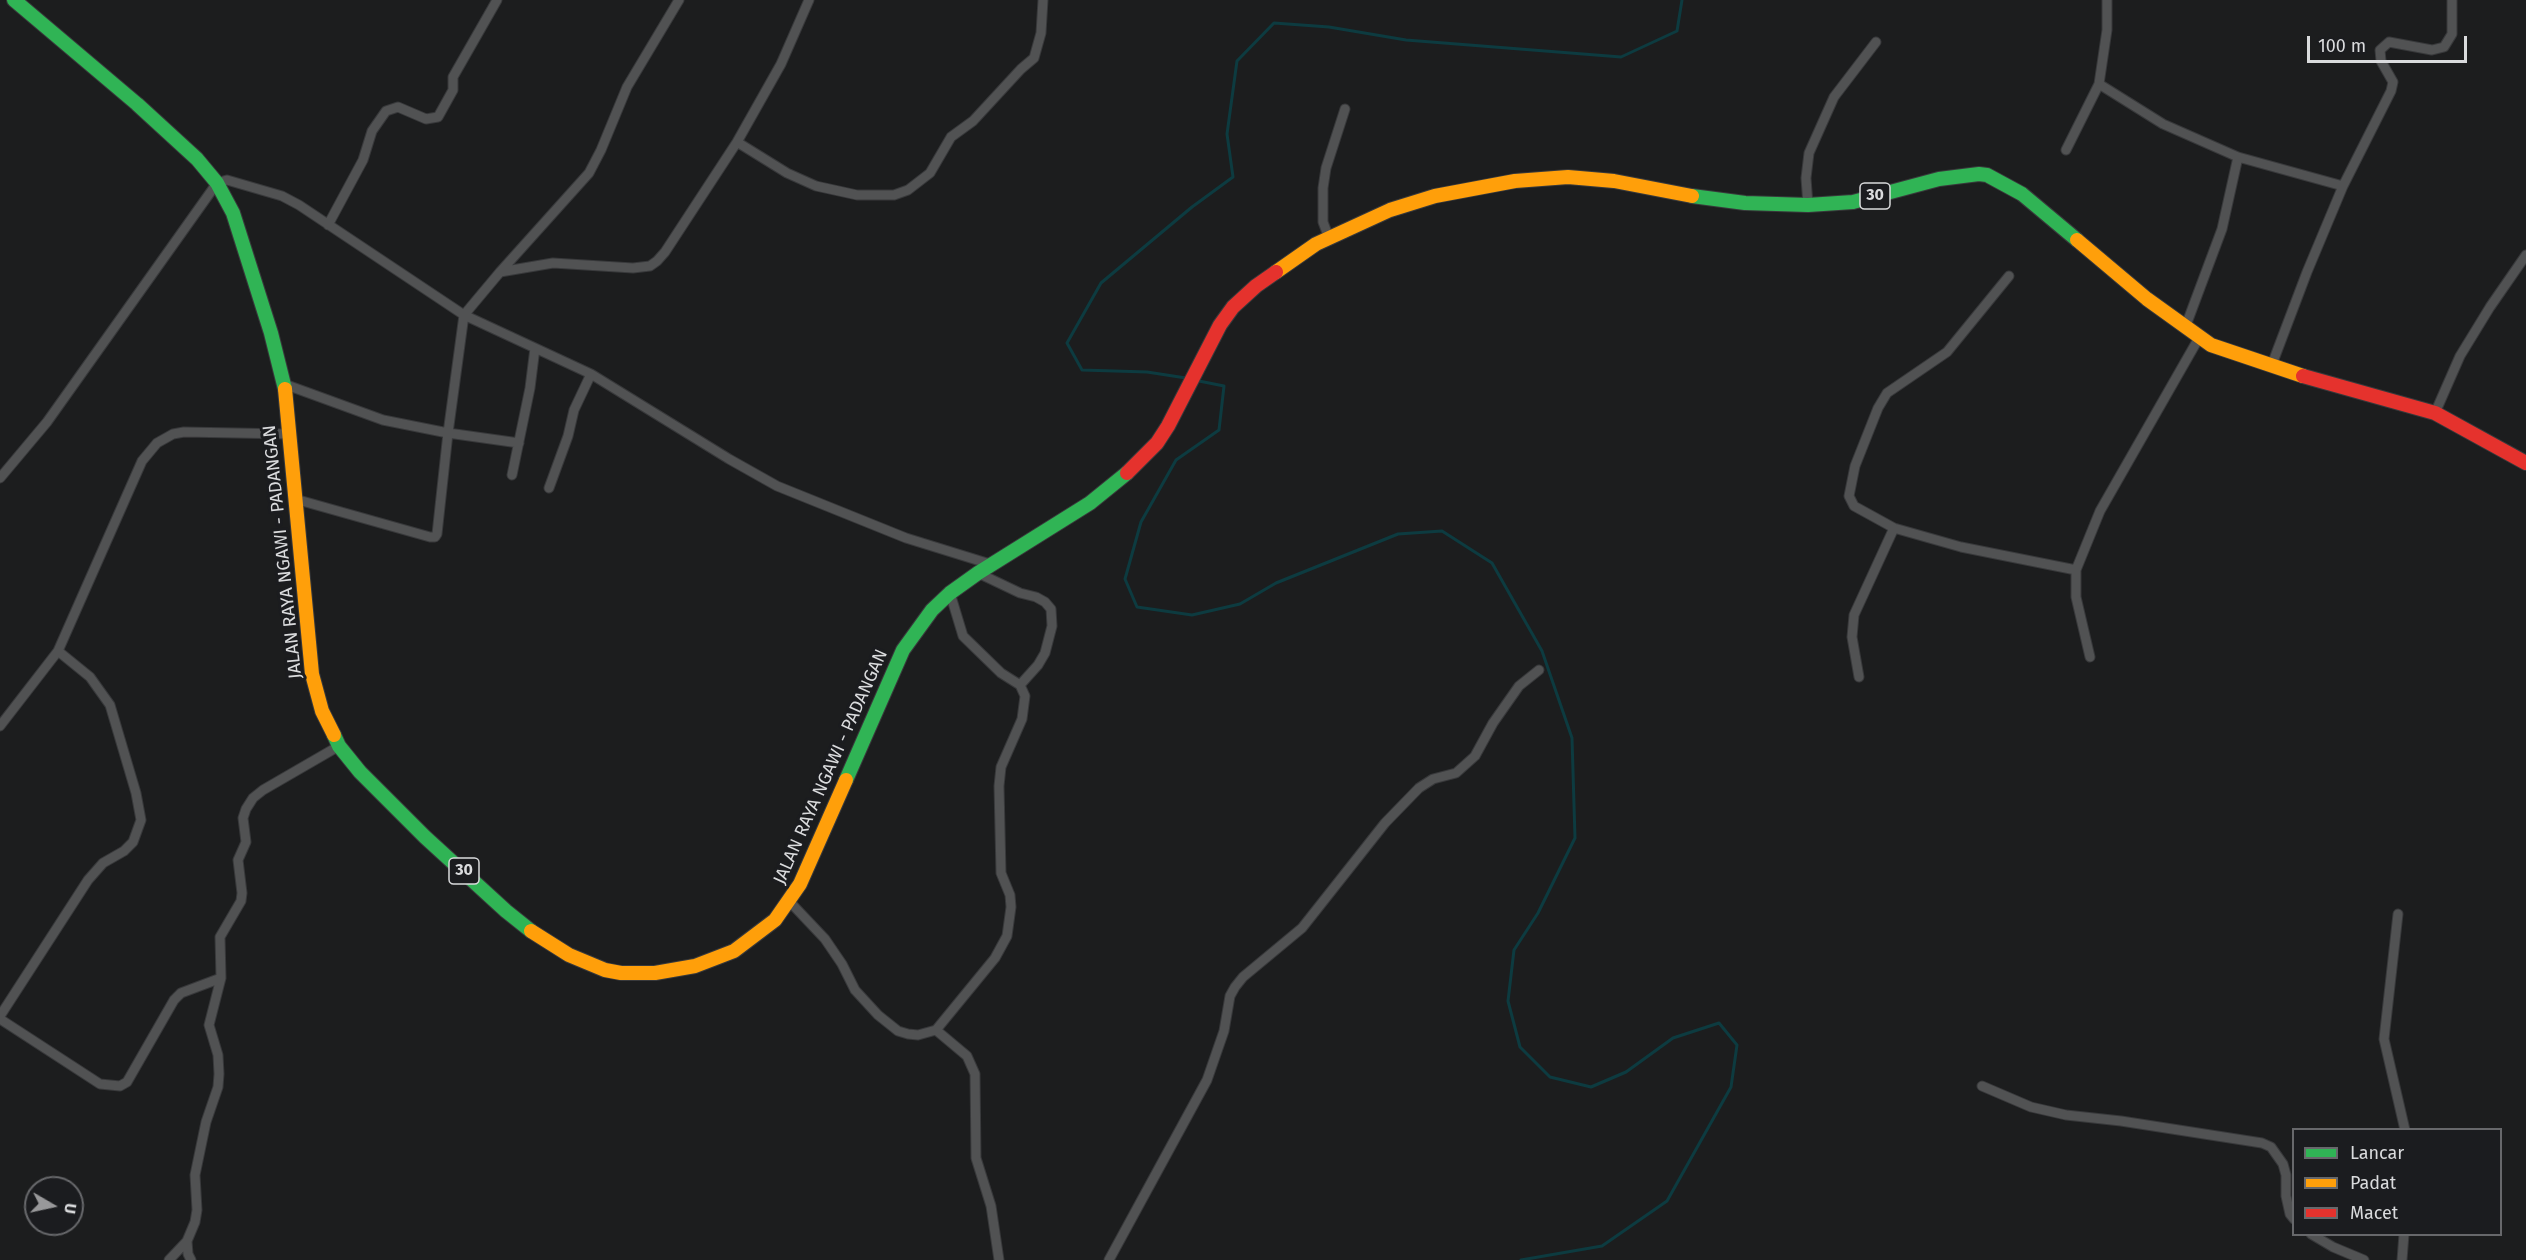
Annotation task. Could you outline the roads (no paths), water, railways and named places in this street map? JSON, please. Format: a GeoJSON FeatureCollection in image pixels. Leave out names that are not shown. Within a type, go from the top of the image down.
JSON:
{"type":"FeatureCollection","features":[{"type":"Feature","properties":{"kind":"highway","name":"JALAN RAYA NGAWI - PADANGAN"},"geometry":{"type":"LineString","coordinates":[[14,0],[137,104],[197,159],[217,183],[238,225],[284,384],[312,674],[322,711],[339,746],[360,772],[425,837],[506,911],[553,946],[588,964],[621,973],[640,974],[675,970],[714,960],[734,951],[764,930],[790,902],[819,844],[846,777],[903,650],[920,624],[950,593],[992,564],[1068,518],[1128,474],[1157,443],[1179,407],[1203,355],[1233,307],[1256,286],[1316,244],[1329,238]]}},
{"type":"Feature","properties":{"kind":"highway","name":"30"},"geometry":{"type":"LineString","coordinates":[[1329,238],[1390,210],[1435,196],[1515,181],[1568,177],[1614,181],[1685,195],[1745,203],[1808,204],[1853,202],[1938,179],[1987,175],[2022,194],[2185,328],[2219,348],[2271,367],[2435,413],[2526,463]]}},
{"type":"Feature","properties":{"kind":"street"},"geometry":{"type":"LineString","coordinates":[[328,225],[363,160],[372,131],[386,111],[398,107],[426,119],[438,117],[453,90],[453,77],[497,0]]}},
{"type":"Feature","properties":{"kind":"street"},"geometry":{"type":"LineString","coordinates":[[295,500],[435,537],[438,534],[448,433],[464,315],[589,173],[627,87],[679,0]]}},
{"type":"Feature","properties":{"kind":"street"},"geometry":{"type":"LineString","coordinates":[[500,272],[553,262],[633,268],[650,266],[665,252],[737,142],[781,64],[809,0]]}},
{"type":"Feature","properties":{"kind":"street"},"geometry":{"type":"LineString","coordinates":[[737,142],[802,181],[826,188],[857,195],[894,195],[908,190],[930,173],[951,137],[973,122],[1021,69],[1034,58],[1041,33],[1043,0]]}},
{"type":"Feature","properties":{"kind":"street"},"geometry":{"type":"LineString","coordinates":[[2066,150],[2099,84],[2107,30],[2107,0]]}},
{"type":"Feature","properties":{"kind":"street"},"geometry":{"type":"LineString","coordinates":[[2271,367],[2343,186],[2393,87],[2392,80],[2380,57],[2383,46],[2389,42],[2432,50],[2444,46],[2451,34],[2451,0]]}},
{"type":"Feature","properties":{"kind":"street"},"geometry":{"type":"LineString","coordinates":[[1808,204],[1806,166],[1817,132],[1834,97],[1876,42]]}},
{"type":"Feature","properties":{"kind":"street"},"geometry":{"type":"LineString","coordinates":[[2099,84],[2163,124],[2238,157],[2343,186]]}},
{"type":"Feature","properties":{"kind":"street"},"geometry":{"type":"LineString","coordinates":[[1329,238],[1323,222],[1323,188],[1326,168],[1345,109]]}},
{"type":"Feature","properties":{"kind":"street"},"geometry":{"type":"LineString","coordinates":[[2185,328],[2222,229],[2238,157]]}},
{"type":"Feature","properties":{"kind":"street"},"geometry":{"type":"LineString","coordinates":[[0,478],[46,422],[217,183],[234,181],[282,196],[464,315],[591,374],[777,486],[906,538],[992,564]]}},
{"type":"Feature","properties":{"kind":"street"},"geometry":{"type":"LineString","coordinates":[[2435,413],[2460,356],[2526,255]]}},
{"type":"Feature","properties":{"kind":"street"},"geometry":{"type":"LineString","coordinates":[[2009,276],[1947,352],[1887,393],[1878,408],[1855,466],[1849,496],[1854,506],[1894,528],[1961,547],[2076,570]]}},
{"type":"Feature","properties":{"kind":"street"},"geometry":{"type":"LineString","coordinates":[[2090,657],[2076,597],[2076,570],[2100,511],[2200,336]]}},
{"type":"Feature","properties":{"kind":"street"},"geometry":{"type":"LineString","coordinates":[[512,475],[535,348]]}},
{"type":"Feature","properties":{"kind":"street"},"geometry":{"type":"LineString","coordinates":[[549,488],[568,436],[574,410],[591,374]]}},
{"type":"Feature","properties":{"kind":"street"},"geometry":{"type":"LineString","coordinates":[[284,384],[361,413],[448,433],[519,443]]}},
{"type":"Feature","properties":{"kind":"street"},"geometry":{"type":"LineString","coordinates":[[0,726],[58,651],[142,461],[157,443],[173,434],[184,432],[288,434]]}},
{"type":"Feature","properties":{"kind":"street"},"geometry":{"type":"LineString","coordinates":[[1860,676],[1852,637],[1854,615],[1894,528]]}},
{"type":"Feature","properties":{"kind":"street"},"geometry":{"type":"LineString","coordinates":[[978,573],[1020,594],[1036,597],[1051,609],[1052,626],[1045,653],[1038,665],[1020,685]]}},
{"type":"Feature","properties":{"kind":"street"},"geometry":{"type":"LineString","coordinates":[[790,902],[825,939],[842,964],[855,990],[878,1015],[898,1031],[908,1034],[918,1035],[936,1030],[1000,951],[1009,929],[1011,901],[1000,866],[999,786],[1003,761],[1025,709],[1025,696],[1020,685],[1001,672],[963,636],[950,593]]}},
{"type":"Feature","properties":{"kind":"street"},"geometry":{"type":"LineString","coordinates":[[58,651],[90,677],[110,705],[141,820],[133,842],[124,851],[103,862],[88,880],[0,1018],[100,1084],[120,1086],[127,1082],[174,1000],[181,993],[221,978]]}},
{"type":"Feature","properties":{"kind":"street"},"geometry":{"type":"LineString","coordinates":[[1109,1260],[1207,1080],[1224,1031],[1230,996],[1235,987],[1243,977],[1302,928],[1385,823],[1419,788],[1433,779],[1456,773],[1475,756],[1493,723],[1519,686],[1539,670]]}},
{"type":"Feature","properties":{"kind":"street"},"geometry":{"type":"LineString","coordinates":[[169,1260],[187,1241],[192,1231],[197,1210],[194,1183],[197,1164],[206,1122],[218,1087],[220,1064],[209,1025],[221,978],[220,937],[237,910],[242,893],[238,860],[246,842],[243,818],[253,798],[262,790],[339,746]]}},
{"type":"Feature","properties":{"kind":"street"},"geometry":{"type":"LineString","coordinates":[[2398,914],[2384,1039],[2405,1128]]}},
{"type":"Feature","properties":{"kind":"street"},"geometry":{"type":"LineString","coordinates":[[936,1030],[967,1056],[975,1074],[976,1158],[991,1206],[999,1260]]}},
{"type":"Feature","properties":{"kind":"street"},"geometry":{"type":"LineString","coordinates":[[1982,1086],[2031,1107],[2066,1115],[2121,1121],[2262,1143],[2271,1147],[2283,1164],[2286,1175],[2286,1196],[2292,1216]]}},
{"type":"Feature","properties":{"kind":"street"},"geometry":{"type":"LineString","coordinates":[[2314,1236],[2364,1260]]}},
{"type":"Feature","properties":{"kind":"street"},"geometry":{"type":"LineString","coordinates":[[2402,1260],[2404,1236]]}},
{"type":"Feature","properties":{"kind":"street"},"geometry":{"type":"LineString","coordinates":[[187,1241],[191,1260]]}},
{"type":"Feature","properties":{"kind":"waterway"},"geometry":{"type":"LineString","coordinates":[[1186,378],[1147,372],[1082,370],[1067,343],[1101,283],[1192,207],[1233,177],[1227,134],[1237,61],[1274,23],[1329,27],[1406,40],[1621,57],[1677,31],[1682,0]]}},
{"type":"Feature","properties":{"kind":"waterway"},"geometry":{"type":"LineString","coordinates":[[1199,381],[1224,386],[1219,430],[1176,460],[1141,522],[1125,579],[1137,607],[1192,615],[1240,604],[1276,583],[1398,534],[1442,531],[1492,563],[1542,651],[1572,738],[1575,838],[1538,913],[1514,950],[1508,1001],[1520,1047],[1550,1077],[1591,1087],[1626,1072],[1673,1038],[1719,1023],[1737,1045],[1731,1087],[1667,1201],[1602,1246],[1521,1260]]}}]}
